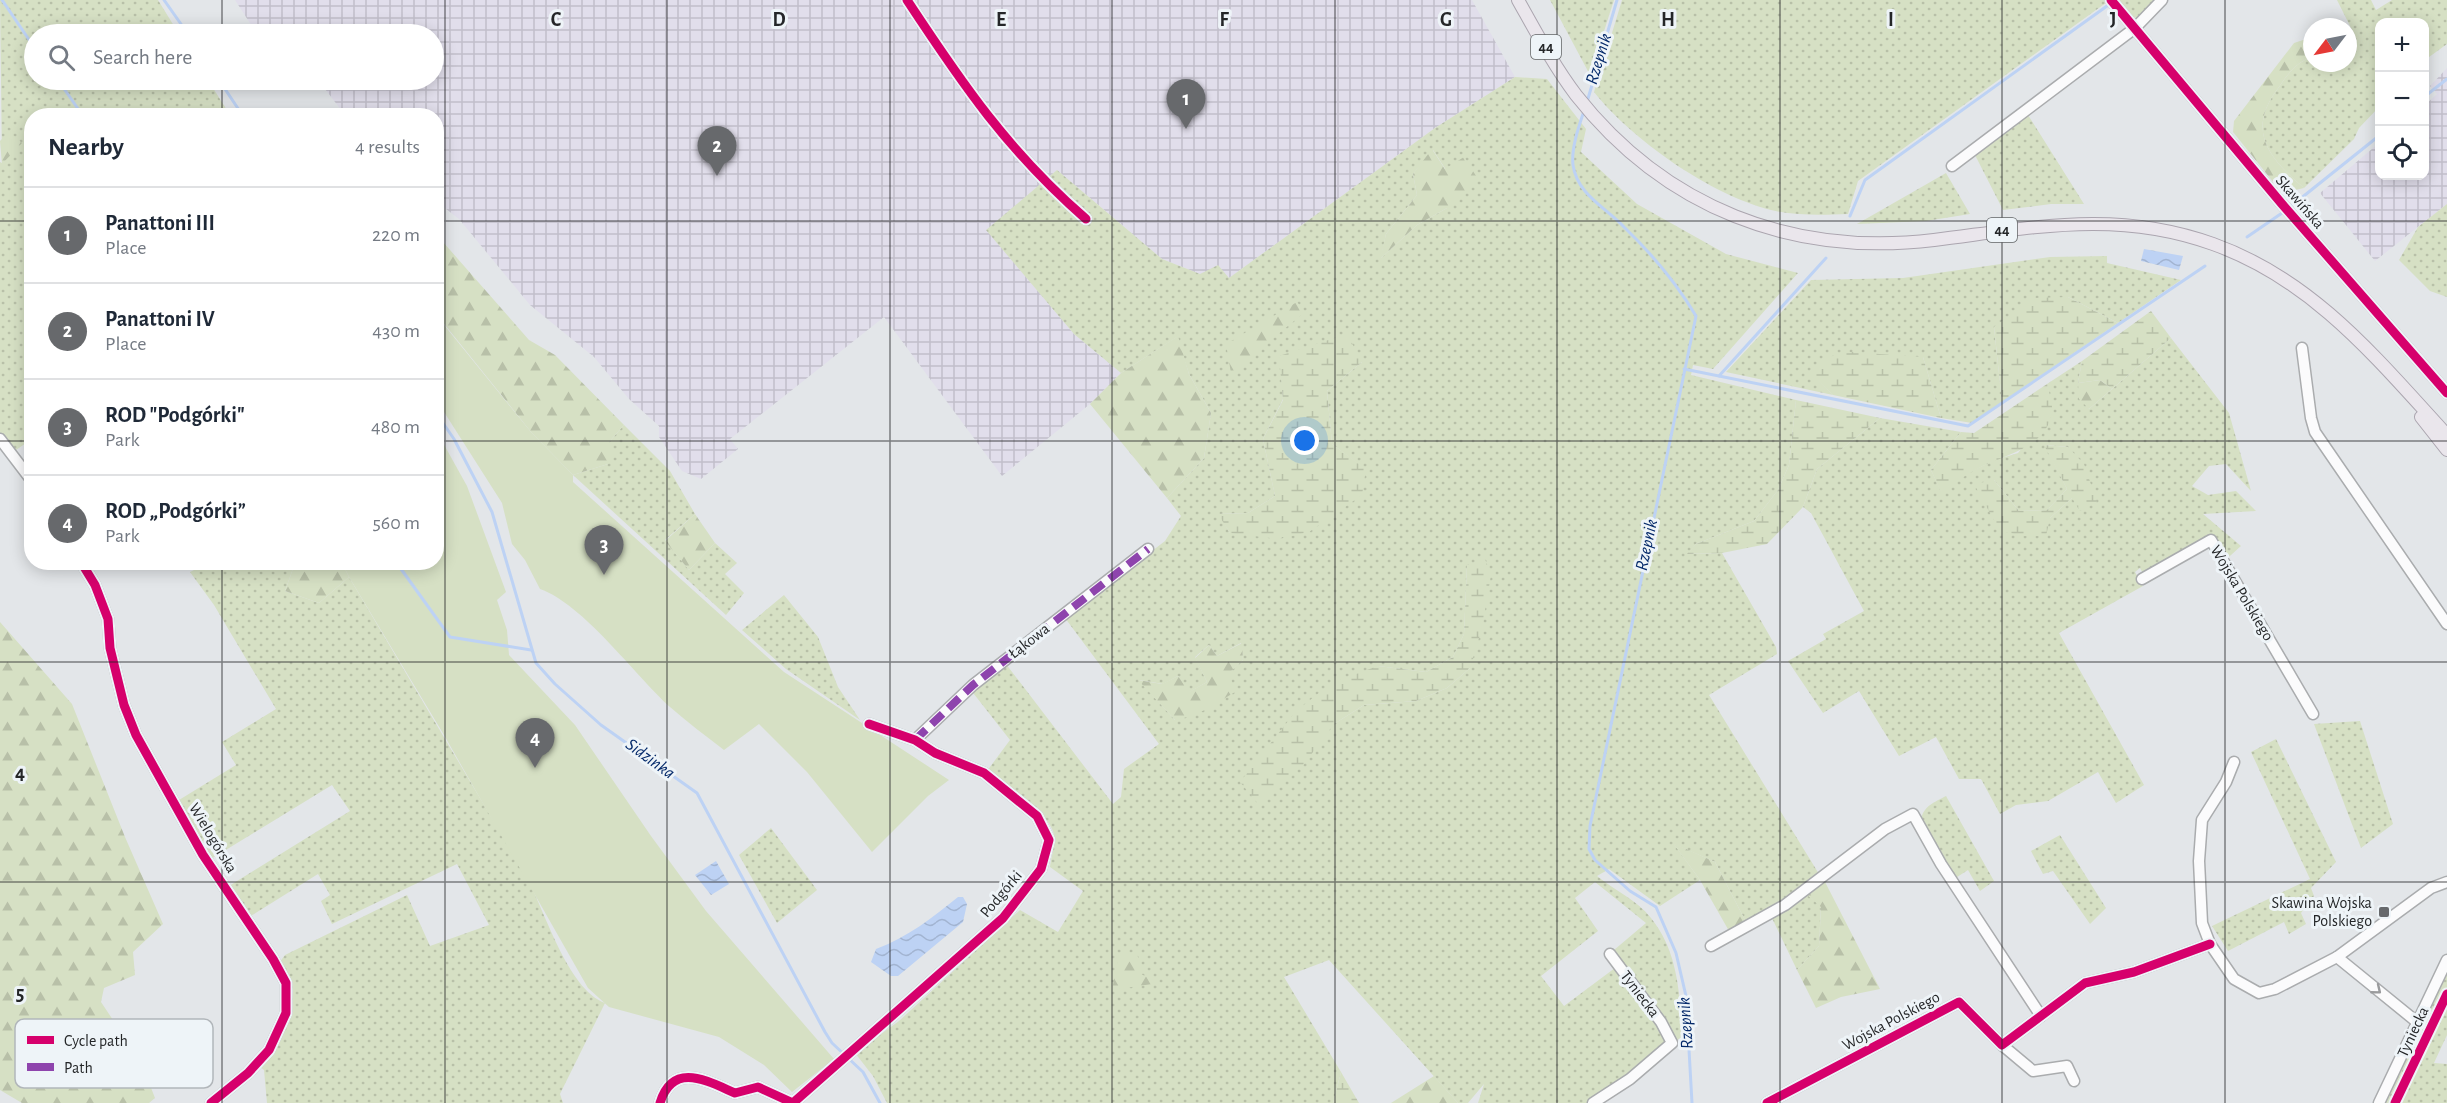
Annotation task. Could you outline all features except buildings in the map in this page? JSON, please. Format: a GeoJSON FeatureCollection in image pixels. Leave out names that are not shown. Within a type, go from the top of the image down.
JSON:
{"type":"FeatureCollection","features":[{"type":"Feature","properties":{"kind":"main road","name":"44"},"geometry":{"type":"LineString","coordinates":[[1518,0],[1576,94],[1596,118],[1637,158],[1687,193],[1750,223],[1804,237],[1842,243],[1888,244],[2029,226],[2086,222],[2134,225],[2195,238],[2240,255],[2288,281],[2317,301],[2344,325],[2447,435]]}},
{"type":"Feature","properties":{"kind":"main road","name":"44"},"geometry":{"type":"LineString","coordinates":[[2394,379],[2447,450]]}},
{"type":"Feature","properties":{"kind":"street"},"geometry":{"type":"LineString","coordinates":[[907,0],[962,83],[997,129],[1042,179],[1086,219]]}},
{"type":"Feature","properties":{"kind":"street","name":"Skawińska"},"geometry":{"type":"LineString","coordinates":[[2111,0],[2282,204],[2447,393]]}},
{"type":"Feature","properties":{"kind":"street"},"geometry":{"type":"LineString","coordinates":[[1952,166],[2134,28],[2162,0]]}},
{"type":"Feature","properties":{"kind":"street"},"geometry":{"type":"LineString","coordinates":[[2302,348],[2311,418],[2315,432],[2447,624]]}},
{"type":"Feature","properties":{"kind":"street"},"geometry":{"type":"LineString","coordinates":[[0,439],[24,470]]}},
{"type":"Feature","properties":{"kind":"street","name":"Wojska Polskiego"},"geometry":{"type":"LineString","coordinates":[[2142,579],[2211,540],[2313,714]]}},
{"type":"Feature","properties":{"kind":"street","name":"Łąkowa"},"geometry":{"type":"LineString","coordinates":[[915,740],[973,685],[1148,549]]}},
{"type":"Feature","properties":{"kind":"street","name":"Wielogórska"},"geometry":{"type":"LineString","coordinates":[[86,570],[95,585],[108,619],[113,660],[124,705],[136,735],[203,855],[273,958],[286,983],[286,1013],[268,1050],[248,1073],[212,1103]]}},
{"type":"Feature","properties":{"kind":"street","name":"Podgórki"},"geometry":{"type":"LineString","coordinates":[[660,1103],[663,1094],[677,1079],[698,1077],[735,1093],[758,1087],[793,1103],[854,1048],[947,971],[1003,918],[1041,869],[1049,847],[1043,824],[1020,799],[984,773],[935,753],[915,740],[869,724]]}},
{"type":"Feature","properties":{"kind":"street"},"geometry":{"type":"LineString","coordinates":[[2234,762],[2226,782],[2202,820],[2199,861],[2202,923],[2210,944],[2234,979],[2259,993],[2275,989],[2337,957],[2431,888],[2447,882]]}},
{"type":"Feature","properties":{"kind":"street"},"geometry":{"type":"LineString","coordinates":[[1711,946],[1785,905],[1886,829],[1913,814],[1941,864],[2041,1016]]}},
{"type":"Feature","properties":{"kind":"street"},"geometry":{"type":"LineString","coordinates":[[2002,1045],[2085,983],[2134,972],[2210,944]]}},
{"type":"Feature","properties":{"kind":"street","name":"Tyniecka"},"geometry":{"type":"LineString","coordinates":[[1593,1103],[1630,1079],[1672,1043],[1661,1022],[1610,954]]}},
{"type":"Feature","properties":{"kind":"street"},"geometry":{"type":"LineString","coordinates":[[2337,957],[2417,1022]]}},
{"type":"Feature","properties":{"kind":"street","name":"Tyniecka"},"geometry":{"type":"LineString","coordinates":[[2379,1103],[2447,960]]}},
{"type":"Feature","properties":{"kind":"street","name":"Wojska Polskiego"},"geometry":{"type":"LineString","coordinates":[[1767,1103],[1959,1002],[2002,1045],[2033,1071],[2067,1066],[2074,1081]]}},
{"type":"Feature","properties":{"kind":"shaded area"},"geometry":{"type":"Polygon","coordinates":[[[235,0],[1472,0],[1515,77],[1435,128],[1229,278],[1200,274],[1162,259],[1057,170],[987,230],[1074,334],[1121,373],[1090,404],[1002,476],[884,317],[730,439],[738,449],[701,479],[682,471],[659,437],[659,426],[629,399],[594,357],[530,305],[459,219],[444,207],[444,108],[340,108],[326,90],[444,90],[444,24],[251,24],[235,0]]]}},
{"type":"Feature","properties":{"kind":"shaded area"},"geometry":{"type":"Polygon","coordinates":[[[2447,68],[2447,204],[2375,261],[2320,193],[2375,146],[2375,180],[2429,180],[2429,101],[2437,94],[2430,86],[2447,68]]]}},
{"type":"Feature","properties":{"kind":"green space"},"geometry":{"type":"Polygon","coordinates":[[[0,0],[158,0],[173,24],[24,24],[24,90],[214,90],[226,108],[24,108],[24,444],[16,450],[11,449],[0,435],[0,162],[2,163],[0,0]]]}},
{"type":"Feature","properties":{"kind":"green space"},"geometry":{"type":"Polygon","coordinates":[[[1550,0],[1614,0],[1590,75],[1550,0]]]}},
{"type":"Feature","properties":{"kind":"green space"},"geometry":{"type":"Polygon","coordinates":[[[1622,0],[2110,0],[1858,181],[1848,214],[1819,215],[1771,210],[1723,192],[1674,163],[1629,129],[1610,110],[1594,92],[1622,0]]]}},
{"type":"Feature","properties":{"kind":"green space"},"geometry":{"type":"Polygon","coordinates":[[[2112,0],[2158,0],[2137,18],[2126,16],[2112,0]]]}},
{"type":"Feature","properties":{"kind":"green space"},"geometry":{"type":"Polygon","coordinates":[[[2337,0],[2371,0],[2376,10],[2392,0],[2447,0],[2447,44],[2429,57],[2429,18],[2375,18],[2375,111],[2359,128],[2354,139],[2304,188],[2291,177],[2272,154],[2263,130],[2264,117],[2279,87],[2301,62],[2303,61],[2303,72],[2357,72],[2357,18],[2346,18],[2337,0]]]}},
{"type":"Feature","properties":{"kind":"green space"},"geometry":{"type":"Polygon","coordinates":[[[2303,40],[2303,61],[2289,73],[2279,87],[2264,117],[2263,130],[2272,154],[2291,177],[2304,188],[2282,193],[2233,132],[2234,121],[2294,43],[2303,40]]]}},
{"type":"Feature","properties":{"kind":"green space"},"geometry":{"type":"Polygon","coordinates":[[[1515,77],[1547,79],[1586,129],[1581,152],[1637,204],[1726,254],[1798,273],[1713,369],[1693,365],[1691,375],[1796,400],[1789,465],[1778,490],[1754,521],[1696,544],[1688,554],[1722,553],[1776,647],[1777,654],[1709,695],[1819,874],[1785,901],[1746,922],[1715,862],[1674,844],[1700,880],[1660,906],[1609,869],[1597,876],[1639,906],[1660,931],[1676,974],[1683,1036],[1591,1103],[1478,1103],[1484,1084],[1468,1103],[1458,1103],[1329,960],[1284,977],[1341,1072],[1333,1103],[887,1103],[873,1076],[855,1053],[899,1021],[1020,910],[1058,932],[1083,891],[1050,867],[1054,835],[1045,818],[1026,799],[987,771],[1010,740],[970,689],[1006,664],[1113,804],[1121,797],[1124,769],[1159,744],[1065,618],[1165,541],[1181,516],[1167,498],[1204,458],[1211,413],[1189,374],[1177,337],[1121,373],[1074,334],[986,230],[1057,170],[1162,259],[1200,274],[1218,265],[1229,278],[1435,128],[1515,77]],[[1433,150],[1413,174],[1417,195],[1386,234],[1381,258],[1417,225],[1447,208],[1446,170],[1433,150]],[[1280,356],[1283,399],[1263,439],[1275,496],[1248,513],[1219,514],[1230,533],[1365,469],[1332,444],[1327,391],[1362,362],[1280,356]],[[1467,565],[1464,634],[1453,657],[1426,672],[1378,666],[1334,724],[1364,705],[1416,701],[1447,688],[1470,668],[1467,565]],[[1241,643],[1217,656],[1209,645],[1195,657],[1207,682],[1188,693],[1178,676],[1163,684],[1139,680],[1175,720],[1243,660],[1241,643]],[[1595,882],[1575,898],[1598,931],[1541,976],[1564,1006],[1623,962],[1614,950],[1646,923],[1595,882]]]}},
{"type":"Feature","properties":{"kind":"green space"},"geometry":{"type":"Polygon","coordinates":[[[2028,115],[2084,204],[2051,204],[2003,210],[1975,155],[2028,115]]]}},
{"type":"Feature","properties":{"kind":"green space"},"geometry":{"type":"Polygon","coordinates":[[[9,132],[22,143],[2,164],[0,141],[9,132]]]}},
{"type":"Feature","properties":{"kind":"green space"},"geometry":{"type":"Polygon","coordinates":[[[1432,149],[1445,169],[1464,157],[1478,179],[1447,208],[1417,225],[1380,259],[1386,234],[1417,195],[1413,174],[1432,149]]]}},
{"type":"Feature","properties":{"kind":"green space"},"geometry":{"type":"Polygon","coordinates":[[[1946,173],[1970,214],[1926,221],[1857,224],[1946,173]]]}},
{"type":"Feature","properties":{"kind":"green space"},"geometry":{"type":"Polygon","coordinates":[[[2447,204],[2447,297],[2430,291],[2399,260],[2418,227],[2447,204]]]}},
{"type":"Feature","properties":{"kind":"green space"},"geometry":{"type":"Polygon","coordinates":[[[444,243],[529,340],[555,355],[624,425],[609,442],[616,455],[608,464],[573,475],[531,432],[444,324],[444,243]]]}},
{"type":"Feature","properties":{"kind":"green space"},"geometry":{"type":"Polygon","coordinates":[[[2107,256],[2107,263],[2181,280],[2118,323],[2068,297],[1994,327],[2002,402],[1972,423],[1941,418],[1923,357],[1813,375],[1833,395],[1726,372],[1811,280],[1903,278],[2050,257],[2107,256]]]}},
{"type":"Feature","properties":{"kind":"green space"},"geometry":{"type":"Polygon","coordinates":[[[2068,297],[2118,323],[2002,402],[1994,327],[2034,298],[2068,297]]]}},
{"type":"Feature","properties":{"kind":"green space"},"geometry":{"type":"Polygon","coordinates":[[[1297,302],[1305,312],[1231,373],[1226,344],[1297,302]]]}},
{"type":"Feature","properties":{"kind":"green space"},"geometry":{"type":"Polygon","coordinates":[[[2151,311],[2171,338],[2112,389],[2100,380],[2078,383],[2082,361],[2151,311]]]}},
{"type":"Feature","properties":{"kind":"green space"},"geometry":{"type":"Polygon","coordinates":[[[444,325],[531,432],[573,475],[573,482],[784,672],[949,780],[928,796],[872,852],[807,772],[759,724],[724,750],[670,707],[591,624],[556,597],[540,589],[525,560],[512,544],[502,503],[444,412],[444,325]]]}},
{"type":"Feature","properties":{"kind":"green space"},"geometry":{"type":"Polygon","coordinates":[[[1347,334],[1362,362],[1327,391],[1332,444],[1366,469],[1362,495],[1309,532],[1279,539],[1230,533],[1218,514],[1248,513],[1275,496],[1263,439],[1283,400],[1279,356],[1347,334]]]}},
{"type":"Feature","properties":{"kind":"green space"},"geometry":{"type":"Polygon","coordinates":[[[1178,336],[1189,374],[1211,413],[1204,458],[1167,498],[1090,404],[1121,373],[1178,336]]]}},
{"type":"Feature","properties":{"kind":"green space"},"geometry":{"type":"Polygon","coordinates":[[[2171,338],[2229,413],[2251,491],[2226,464],[2209,466],[2192,486],[2208,495],[2236,491],[2256,511],[2203,514],[2241,546],[2221,564],[2209,546],[2148,583],[2140,568],[2135,572],[2143,586],[2059,633],[2144,785],[2116,803],[2098,772],[2048,801],[2016,805],[2000,814],[1981,779],[1959,779],[1936,737],[1899,756],[1859,691],[1823,713],[1788,661],[1826,639],[1823,634],[1864,611],[1811,513],[1803,507],[1817,469],[1880,418],[1961,432],[1931,470],[1941,491],[1968,473],[1995,460],[2018,453],[2052,411],[2047,384],[2082,361],[2078,383],[2089,409],[2171,338]],[[2045,445],[2067,489],[2047,510],[2019,511],[1994,480],[2000,530],[2050,518],[2072,498],[2068,447],[2045,445]]]}},
{"type":"Feature","properties":{"kind":"green space"},"geometry":{"type":"Polygon","coordinates":[[[1851,352],[1923,357],[1941,418],[1833,395],[1812,375],[1828,357],[1851,352]]]}},
{"type":"Feature","properties":{"kind":"green space"},"geometry":{"type":"Polygon","coordinates":[[[2100,380],[2112,389],[2089,409],[2079,399],[2078,383],[2100,380]]]}},
{"type":"Feature","properties":{"kind":"green space"},"geometry":{"type":"Polygon","coordinates":[[[2047,384],[2052,412],[2049,424],[2042,434],[2024,448],[1976,470],[1941,492],[1931,470],[1961,432],[1974,433],[2047,384]]]}},
{"type":"Feature","properties":{"kind":"green space"},"geometry":{"type":"Polygon","coordinates":[[[1796,400],[1880,418],[1817,469],[1803,507],[1767,544],[1722,553],[1687,554],[1696,544],[1754,521],[1778,490],[1789,465],[1796,400]]]}},
{"type":"Feature","properties":{"kind":"green space"},"geometry":{"type":"Polygon","coordinates":[[[624,425],[670,471],[695,514],[665,540],[689,570],[715,543],[737,563],[725,574],[744,593],[726,615],[573,475],[608,464],[609,442],[624,425]]]}},
{"type":"Feature","properties":{"kind":"green space"},"geometry":{"type":"Polygon","coordinates":[[[444,445],[467,486],[506,592],[497,600],[507,630],[509,655],[575,725],[706,911],[834,1059],[792,1092],[764,1065],[719,1037],[609,1007],[588,988],[444,735],[346,570],[444,570],[444,445]]]}},
{"type":"Feature","properties":{"kind":"green space"},"geometry":{"type":"Polygon","coordinates":[[[2044,445],[2068,447],[2084,464],[2097,502],[2080,511],[2072,498],[2050,518],[2046,536],[2024,536],[2000,531],[1974,484],[1994,480],[2019,511],[2047,510],[2067,489],[2044,445]]]}},
{"type":"Feature","properties":{"kind":"green space"},"geometry":{"type":"Polygon","coordinates":[[[695,514],[715,543],[689,570],[665,541],[695,514]]]}},
{"type":"Feature","properties":{"kind":"green space"},"geometry":{"type":"Polygon","coordinates":[[[1485,559],[1491,575],[1482,628],[1470,668],[1447,688],[1416,701],[1364,705],[1334,724],[1304,764],[1259,805],[1240,782],[1296,711],[1333,682],[1378,666],[1426,672],[1453,657],[1464,634],[1467,565],[1485,559]]]}},
{"type":"Feature","properties":{"kind":"green space"},"geometry":{"type":"Polygon","coordinates":[[[194,570],[292,570],[285,591],[319,603],[349,577],[525,874],[568,965],[591,995],[605,1003],[560,1094],[563,1103],[267,1103],[264,1070],[260,1067],[290,1015],[293,990],[279,963],[285,955],[407,895],[430,946],[489,925],[457,864],[332,924],[321,901],[330,895],[318,874],[249,917],[229,886],[350,811],[332,785],[211,859],[179,800],[236,765],[222,742],[276,709],[214,605],[190,572],[194,570]]]}},
{"type":"Feature","properties":{"kind":"green space"},"geometry":{"type":"Polygon","coordinates":[[[292,570],[346,570],[349,577],[319,603],[285,591],[292,570]]]}},
{"type":"Feature","properties":{"kind":"green space"},"geometry":{"type":"Polygon","coordinates":[[[784,595],[818,637],[838,687],[860,720],[786,669],[742,630],[784,595]]]}},
{"type":"Feature","properties":{"kind":"green space"},"geometry":{"type":"Polygon","coordinates":[[[0,622],[72,704],[125,837],[163,924],[133,952],[135,975],[104,988],[101,1002],[112,1019],[15,1019],[15,1088],[151,1088],[155,1098],[149,1103],[22,1103],[0,1090],[0,622]]]}},
{"type":"Feature","properties":{"kind":"green space"},"geometry":{"type":"Polygon","coordinates":[[[1242,643],[1243,660],[1229,673],[1235,692],[1205,710],[1176,721],[1138,680],[1162,684],[1178,676],[1189,692],[1207,682],[1195,658],[1209,645],[1217,656],[1242,643]]]}},
{"type":"Feature","properties":{"kind":"green space"},"geometry":{"type":"Polygon","coordinates":[[[2360,721],[2393,824],[2361,848],[2314,724],[2360,721]]]}},
{"type":"Feature","properties":{"kind":"green space"},"geometry":{"type":"Polygon","coordinates":[[[2276,739],[2336,862],[2311,888],[2314,896],[2301,913],[2306,924],[2289,934],[2284,922],[2228,951],[2212,926],[2310,879],[2251,752],[2276,739]]]}},
{"type":"Feature","properties":{"kind":"green space"},"geometry":{"type":"Polygon","coordinates":[[[1946,796],[1994,881],[1980,891],[1968,870],[1954,879],[1921,820],[1927,808],[1946,796]]]}},
{"type":"Feature","properties":{"kind":"green space"},"geometry":{"type":"Polygon","coordinates":[[[771,828],[817,890],[777,923],[739,855],[771,828]]]}},
{"type":"Feature","properties":{"kind":"green space"},"geometry":{"type":"Polygon","coordinates":[[[2060,835],[2106,908],[2090,924],[2053,871],[2043,874],[2031,851],[2060,835]]]}},
{"type":"Feature","properties":{"kind":"green space"},"geometry":{"type":"Polygon","coordinates":[[[1673,843],[1715,862],[1746,922],[1729,931],[1700,880],[1673,843]]]}},
{"type":"Feature","properties":{"kind":"green space"},"geometry":{"type":"Polygon","coordinates":[[[1824,880],[1880,989],[1841,997],[1816,1008],[1797,970],[1819,946],[1821,907],[1805,893],[1824,880]]]}},
{"type":"Feature","properties":{"kind":"green space"},"geometry":{"type":"Polygon","coordinates":[[[1805,893],[1821,906],[1819,946],[1797,970],[1771,916],[1805,893]]]}},
{"type":"Feature","properties":{"kind":"green space"},"geometry":{"type":"Polygon","coordinates":[[[1137,952],[1141,974],[1153,980],[1152,984],[1112,990],[1119,954],[1137,952]]]}},
{"type":"Feature","properties":{"kind":"green space"},"geometry":{"type":"Polygon","coordinates":[[[2447,970],[2447,1035],[2434,1063],[2447,1064],[2447,1103],[2383,1103],[2447,970]]]}},
{"type":"Feature","properties":{"kind":"green space"},"geometry":{"type":"Polygon","coordinates":[[[1341,1072],[1359,1103],[1333,1103],[1341,1072]]]}},
{"type":"Feature","properties":{"kind":"green space"},"geometry":{"type":"Polygon","coordinates":[[[1434,1076],[1458,1103],[1391,1103],[1434,1076]]]}},
{"type":"Feature","properties":{"kind":"water"},"geometry":{"type":"Polygon","coordinates":[[[2144,249],[2183,256],[2179,270],[2141,261],[2144,249]]]}},
{"type":"Feature","properties":{"kind":"water"},"geometry":{"type":"Polygon","coordinates":[[[716,861],[729,884],[711,895],[695,875],[716,861]]]}},
{"type":"Feature","properties":{"kind":"water"},"geometry":{"type":"Polygon","coordinates":[[[958,897],[963,897],[967,904],[963,922],[898,976],[891,976],[871,962],[876,949],[909,933],[958,897]]]}},
{"type":"Feature","properties":{"kind":"waterway"},"geometry":{"type":"LineString","coordinates":[[2,0],[24,32]]}},
{"type":"Feature","properties":{"kind":"waterway","name":"Sidzinka"},"geometry":{"type":"LineString","coordinates":[[164,0],[181,24]]}},
{"type":"Feature","properties":{"kind":"waterway","name":"Rzepnik"},"geometry":{"type":"LineString","coordinates":[[1587,102],[1617,0]]}},
{"type":"Feature","properties":{"kind":"waterway"},"geometry":{"type":"LineString","coordinates":[[1850,216],[1865,180],[2107,6]]}},
{"type":"Feature","properties":{"kind":"waterway"},"geometry":{"type":"LineString","coordinates":[[2429,93],[2447,79]]}},
{"type":"Feature","properties":{"kind":"waterway"},"geometry":{"type":"LineString","coordinates":[[65,90],[77,108]]}},
{"type":"Feature","properties":{"kind":"waterway","name":"Sidzinka"},"geometry":{"type":"LineString","coordinates":[[226,90],[238,108]]}},
{"type":"Feature","properties":{"kind":"waterway","name":"Rzepnik"},"geometry":{"type":"LineString","coordinates":[[1584,111],[1573,152],[1573,165],[1580,184],[1654,258],[1681,292],[1696,316],[1590,826],[1589,849],[1595,860],[1630,891],[1656,907],[1676,953],[1686,996],[1692,1103]]}},
{"type":"Feature","properties":{"kind":"waterway"},"geometry":{"type":"LineString","coordinates":[[2290,207],[2375,139]]}},
{"type":"Feature","properties":{"kind":"waterway"},"geometry":{"type":"LineString","coordinates":[[2247,237],[2285,211]]}},
{"type":"Feature","properties":{"kind":"waterway"},"geometry":{"type":"LineString","coordinates":[[1719,376],[1826,258]]}},
{"type":"Feature","properties":{"kind":"waterway"},"geometry":{"type":"LineString","coordinates":[[1684,369],[1968,426],[2205,266]]}},
{"type":"Feature","properties":{"kind":"waterway","name":"Sidzinka"},"geometry":{"type":"LineString","coordinates":[[444,425],[454,439],[492,512],[536,663],[555,684],[601,725],[697,793],[825,1032],[832,1043],[863,1072],[880,1103]]}},
{"type":"Feature","properties":{"kind":"waterway"},"geometry":{"type":"LineString","coordinates":[[402,570],[450,637],[531,650]]}},
{"type":"Feature","properties":{"kind":"marked path"},"geometry":{"type":"LineString","coordinates":[[915,740],[973,685],[1148,549]]}},
{"type":"Feature","properties":{"kind":"cycle path"},"geometry":{"type":"LineString","coordinates":[[907,0],[988,116],[1033,168],[1086,219]]}},
{"type":"Feature","properties":{"kind":"cycle path"},"geometry":{"type":"LineString","coordinates":[[2111,0],[2282,204],[2447,393]]}},
{"type":"Feature","properties":{"kind":"cycle path"},"geometry":{"type":"LineString","coordinates":[[86,570],[95,585],[108,619],[110,648],[124,705],[136,735],[203,855],[273,959],[286,983],[286,1013],[269,1050],[248,1073],[211,1103]]}},
{"type":"Feature","properties":{"kind":"cycle path"},"geometry":{"type":"LineString","coordinates":[[660,1103],[673,1082],[682,1078],[702,1080],[735,1093],[758,1087],[793,1103],[1003,918],[1041,869],[1049,840],[1037,816],[984,773],[935,753],[915,740],[869,724]]}},
{"type":"Feature","properties":{"kind":"cycle path"},"geometry":{"type":"LineString","coordinates":[[1767,1103],[1959,1002],[2002,1045],[2085,983],[2134,972],[2210,944]]}},
{"type":"Feature","properties":{"kind":"cycle path"},"geometry":{"type":"LineString","coordinates":[[2395,1103],[2447,994]]}},
{"type":"Feature","properties":{"kind":"place","name":"Panattoni III"},"geometry":{"type":"Point","coordinates":[1186,129]}},
{"type":"Feature","properties":{"kind":"place","name":"Panattoni IV"},"geometry":{"type":"Point","coordinates":[717,176]}},
{"type":"Feature","properties":{"kind":"place","name":"ROD \"Podgórki\""},"geometry":{"type":"Point","coordinates":[604,575]}},
{"type":"Feature","properties":{"kind":"place","name":"ROD „Podgórki”"},"geometry":{"type":"Point","coordinates":[535,768]}},
{"type":"Feature","properties":{"kind":"place","name":"Skawina Wojska Polskiego"},"geometry":{"type":"Point","coordinates":[2384,912]}}]}
